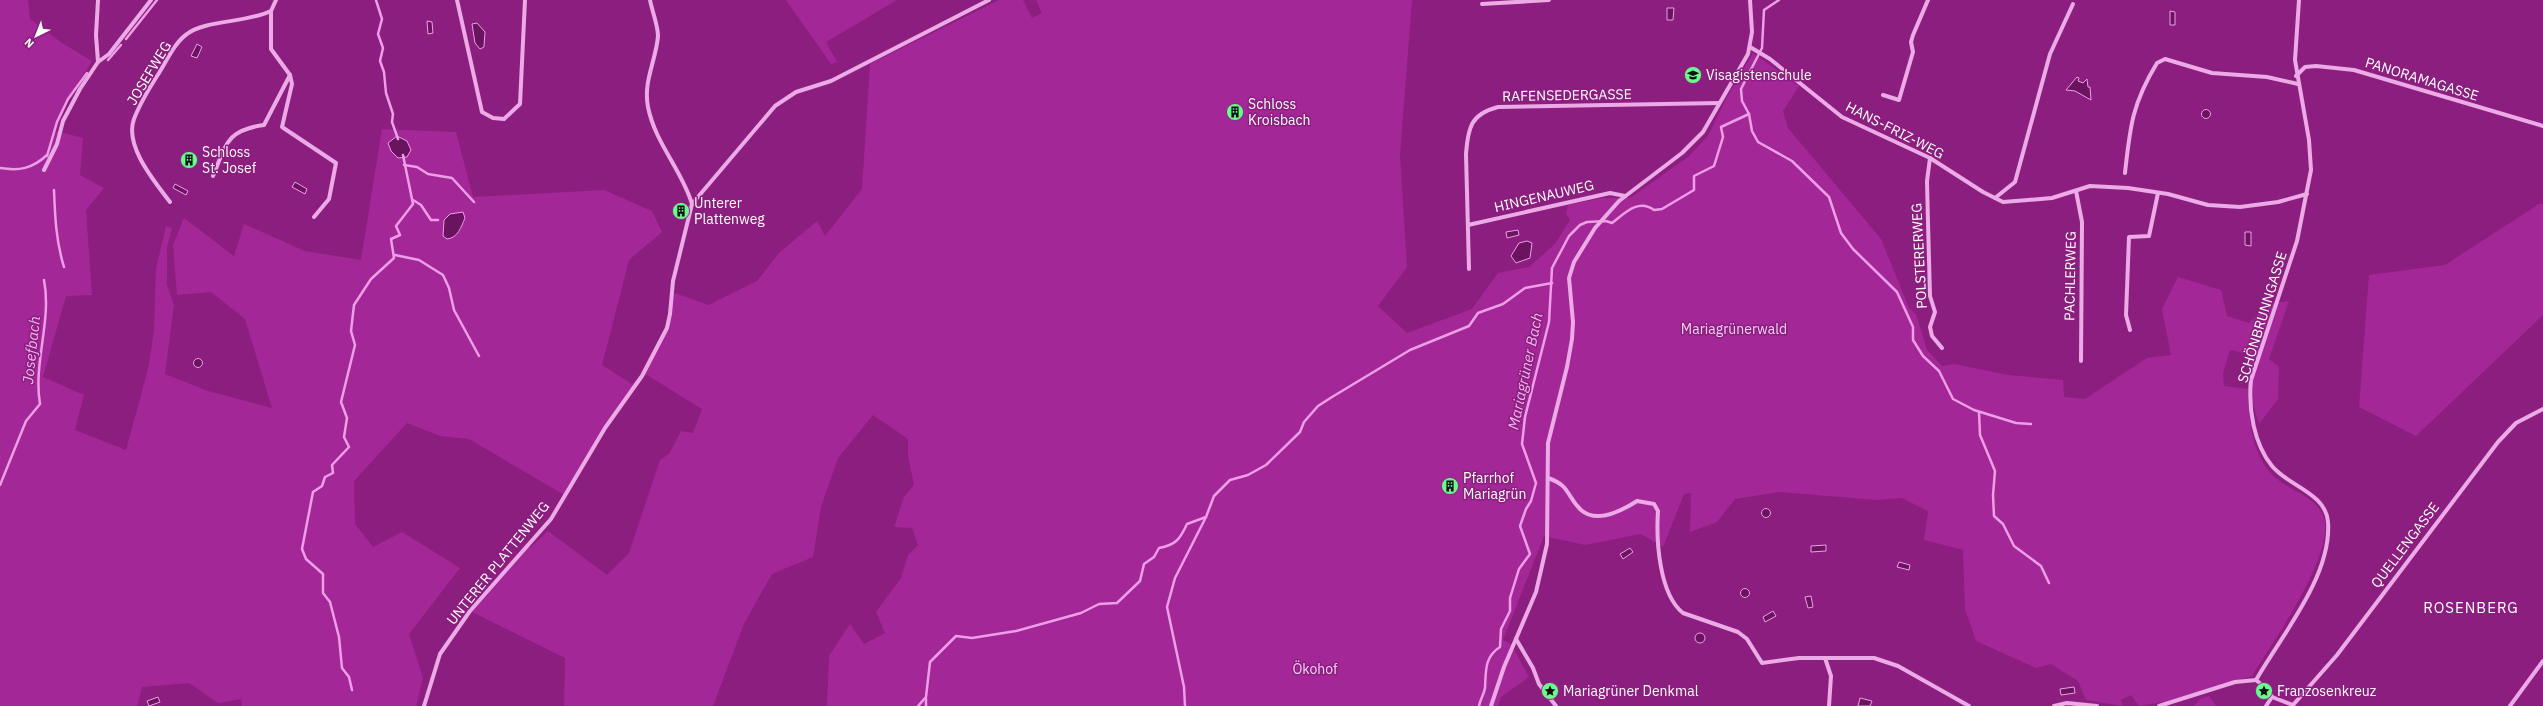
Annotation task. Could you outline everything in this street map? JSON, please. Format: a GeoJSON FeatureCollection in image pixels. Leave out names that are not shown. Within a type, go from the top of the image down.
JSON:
{"type":"FeatureCollection","features":[{"type":"Feature","properties":{"kind":"street"},"geometry":{"type":"LineString","coordinates":[[98,0],[96,35],[98,62]]}},
{"type":"Feature","properties":{"kind":"street"},"geometry":{"type":"LineString","coordinates":[[44,170],[57,144],[63,121],[98,62],[110,54],[151,0]]}},
{"type":"Feature","properties":{"kind":"street"},"geometry":{"type":"LineString","coordinates":[[276,0],[271,11],[271,49],[290,76],[292,84],[282,128],[336,164],[329,199],[314,217]]}},
{"type":"Feature","properties":{"kind":"street"},"geometry":{"type":"LineString","coordinates":[[457,0],[482,112],[493,118],[504,119],[520,104],[525,0]]}},
{"type":"Feature","properties":{"kind":"street"},"geometry":{"type":"LineString","coordinates":[[650,0],[658,35],[646,85],[648,108],[664,148],[688,190],[692,204]]}},
{"type":"Feature","properties":{"kind":"street","name":"UNTERER PLATTENWEG"},"geometry":{"type":"LineString","coordinates":[[424,706],[440,654],[470,611],[551,519],[605,428],[642,376],[667,328],[670,314],[673,281],[692,204],[775,106],[796,92],[831,82],[989,0]]}},
{"type":"Feature","properties":{"kind":"street"},"geometry":{"type":"LineString","coordinates":[[1482,4],[1549,0]]}},
{"type":"Feature","properties":{"kind":"street"},"geometry":{"type":"LineString","coordinates":[[1491,706],[1504,667],[1536,592],[1546,550],[1548,443],[1572,339],[1573,322],[1569,278],[1574,262],[1595,228],[1608,212],[1625,196],[1692,144],[1703,132],[1750,47],[1750,0]]}},
{"type":"Feature","properties":{"kind":"street"},"geometry":{"type":"LineString","coordinates":[[1883,95],[1899,100],[1913,52],[1911,42],[1928,0]]}},
{"type":"Feature","properties":{"kind":"street","name":"SCHÖNBRUNNGASSE"},"geometry":{"type":"LineString","coordinates":[[2256,680],[2298,612],[2317,576],[2324,555],[2328,534],[2328,521],[2320,502],[2280,473],[2267,459],[2259,443],[2251,408],[2251,380],[2297,241],[2307,194],[2312,160],[2296,76],[2296,22],[2299,0]]}},
{"type":"Feature","properties":{"kind":"street"},"geometry":{"type":"LineString","coordinates":[[1995,198],[2016,182],[2050,54],[2073,4]]}},
{"type":"Feature","properties":{"kind":"street","name":"JOSEFWEG"},"geometry":{"type":"LineString","coordinates":[[170,202],[153,179],[133,144],[134,120],[144,100],[169,57],[186,34],[203,26],[257,18],[271,11]]}},
{"type":"Feature","properties":{"kind":"street","name":"HANS-FRIZ-WEG"},"geometry":{"type":"LineString","coordinates":[[1750,47],[1763,54],[1842,117],[1930,158],[2003,202],[2025,202],[2052,198],[2090,186],[2128,188],[2158,193],[2208,205],[2240,207],[2278,202],[2307,194]]}},
{"type":"Feature","properties":{"kind":"street"},"geometry":{"type":"LineString","coordinates":[[2125,173],[2130,126],[2137,99],[2150,73],[2161,60],[2212,73],[2267,77],[2298,84]]}},
{"type":"Feature","properties":{"kind":"street","name":"PANORAMAGASSE"},"geometry":{"type":"LineString","coordinates":[[2296,76],[2305,67],[2316,66],[2354,70],[2543,126]]}},
{"type":"Feature","properties":{"kind":"street"},"geometry":{"type":"LineString","coordinates":[[213,176],[230,137],[247,127],[264,125],[290,76]]}},
{"type":"Feature","properties":{"kind":"street","name":"RAFENSEDERGASSE"},"geometry":{"type":"LineString","coordinates":[[1469,269],[1468,135],[1473,122],[1480,113],[1498,107],[1719,103]]}},
{"type":"Feature","properties":{"kind":"street","name":"POLSTERERWEG"},"geometry":{"type":"LineString","coordinates":[[1930,158],[1927,181],[1930,296],[1935,312],[1930,327],[1932,336],[1942,348]]}},
{"type":"Feature","properties":{"kind":"street","name":"PACHLERWEG"},"geometry":{"type":"LineString","coordinates":[[2076,191],[2082,222],[2081,362]]}},
{"type":"Feature","properties":{"kind":"street","name":"HINGENAUWEG"},"geometry":{"type":"LineString","coordinates":[[1468,225],[1610,193],[1625,196]]}},
{"type":"Feature","properties":{"kind":"street"},"geometry":{"type":"LineString","coordinates":[[2130,330],[2126,315],[2130,237],[2149,236],[2158,193]]}},
{"type":"Feature","properties":{"kind":"street","name":"QUELLENGASSE"},"geometry":{"type":"LineString","coordinates":[[2272,697],[2294,705],[2337,655],[2498,442],[2516,423],[2543,409]]}},
{"type":"Feature","properties":{"kind":"street"},"geometry":{"type":"LineString","coordinates":[[1548,478],[1562,483],[1581,509],[1592,515],[1618,512],[1637,501],[1654,504],[1658,511],[1658,538],[1661,569],[1666,585],[1677,609],[1683,614],[1738,632],[1747,639],[1762,663],[1799,658],[1874,658],[1898,666],[1969,706]]}},
{"type":"Feature","properties":{"kind":"street"},"geometry":{"type":"LineString","coordinates":[[1516,640],[1533,668],[1539,684],[1556,706]]}},
{"type":"Feature","properties":{"kind":"street"},"geometry":{"type":"LineString","coordinates":[[1825,658],[1831,676],[1830,706]]}},
{"type":"Feature","properties":{"kind":"street"},"geometry":{"type":"LineString","coordinates":[[2510,706],[2543,661]]}},
{"type":"Feature","properties":{"kind":"street"},"geometry":{"type":"LineString","coordinates":[[2159,706],[2235,682],[2256,680],[2267,689],[2272,697],[2266,706]]}},
{"type":"Feature","properties":{"kind":"street"},"geometry":{"type":"LineString","coordinates":[[2054,706],[2067,703],[2097,706]]}},
{"type":"Feature","properties":{"kind":"green space"},"geometry":{"type":"Polygon","coordinates":[[[0,0],[28,0],[30,19],[62,43],[92,61],[68,99],[56,131],[83,138],[80,175],[104,188],[86,210],[92,295],[66,296],[43,377],[84,395],[75,430],[126,450],[148,369],[154,331],[156,269],[166,226],[172,228],[167,247],[167,285],[174,305],[165,374],[208,391],[272,408],[245,319],[211,292],[177,295],[173,245],[184,218],[234,256],[244,224],[305,251],[361,260],[382,129],[456,132],[473,197],[604,190],[652,211],[662,232],[629,260],[602,365],[632,384],[649,365],[655,354],[664,329],[672,292],[708,305],[757,281],[779,253],[817,221],[825,236],[862,189],[870,64],[999,0],[1023,0],[1032,18],[1042,13],[1036,0],[1412,0],[1400,155],[1407,267],[1378,306],[1407,333],[1472,309],[1498,273],[1529,267],[1555,244],[1570,220],[1566,214],[1568,205],[1603,198],[1630,198],[1688,157],[1708,136],[1726,99],[1753,53],[1799,86],[1783,111],[1788,128],[1881,239],[1909,308],[1916,314],[1927,350],[1942,366],[1954,364],[2008,375],[2063,380],[2064,397],[2085,399],[2147,358],[2171,355],[2162,309],[2178,277],[2221,290],[2227,316],[2249,323],[2268,304],[2289,301],[2269,359],[2279,367],[2278,399],[2259,424],[2248,387],[2250,354],[2230,350],[2223,373],[2224,386],[2248,389],[2252,431],[2260,457],[2276,479],[2317,505],[2323,515],[2325,531],[2321,551],[2300,597],[2287,621],[2252,676],[2169,701],[2139,706],[2131,695],[2121,700],[2123,706],[2086,700],[2078,681],[2051,664],[2036,668],[1976,641],[1965,609],[1963,550],[1924,540],[1928,511],[1902,498],[1877,500],[1779,492],[1735,499],[1717,522],[1690,532],[1691,493],[1684,494],[1663,547],[1641,534],[1585,545],[1544,536],[1503,640],[1511,644],[1529,677],[1501,697],[1498,706],[827,706],[829,656],[850,624],[864,644],[885,633],[876,612],[901,578],[908,555],[918,545],[912,528],[894,527],[904,497],[914,485],[908,456],[908,439],[873,415],[838,458],[821,507],[813,557],[772,574],[744,624],[713,706],[564,706],[565,658],[470,611],[526,546],[531,547],[548,531],[607,575],[629,553],[660,460],[669,454],[681,431],[693,433],[702,409],[647,375],[642,376],[605,428],[566,496],[469,439],[440,436],[407,423],[354,481],[355,524],[373,547],[402,532],[460,568],[409,634],[423,678],[416,706],[242,706],[241,699],[218,703],[189,683],[142,687],[137,706],[0,706],[0,0]],[[465,218],[444,220],[443,236],[460,231],[465,218]]]}},
{"type":"Feature","properties":{"kind":"green space"},"geometry":{"type":"Polygon","coordinates":[[[786,0],[897,0],[826,42],[837,62],[831,64],[786,0]]]}},
{"type":"Feature","properties":{"kind":"green space"},"geometry":{"type":"Polygon","coordinates":[[[2539,204],[2543,204],[2543,315],[2416,436],[2359,407],[2369,275],[2445,265],[2539,204]]]}},
{"type":"Feature","properties":{"kind":"green space"},"geometry":{"type":"Polygon","coordinates":[[[2209,696],[2216,706],[2194,706],[2200,699],[2209,696]]]}},
{"type":"Feature","properties":{"kind":"shaded area"},"geometry":{"type":"Polygon","coordinates":[[[1667,8],[1674,8],[1673,20],[1667,20],[1667,8]]]}},
{"type":"Feature","properties":{"kind":"shaded area"},"geometry":{"type":"Polygon","coordinates":[[[2170,11],[2175,12],[2175,25],[2170,25],[2170,11]]]}},
{"type":"Feature","properties":{"kind":"shaded area"},"geometry":{"type":"Polygon","coordinates":[[[427,21],[432,22],[433,33],[428,34],[427,21]]]}},
{"type":"Feature","properties":{"kind":"shaded area"},"geometry":{"type":"Polygon","coordinates":[[[477,23],[485,32],[484,47],[480,49],[475,43],[472,24],[477,23]]]}},
{"type":"Feature","properties":{"kind":"shaded area"},"geometry":{"type":"Polygon","coordinates":[[[197,44],[202,47],[197,58],[191,56],[197,44]]]}},
{"type":"Feature","properties":{"kind":"shaded area"},"geometry":{"type":"Polygon","coordinates":[[[2077,77],[2079,78],[2078,81],[2083,83],[2087,79],[2088,87],[2090,87],[2091,100],[2075,91],[2066,90],[2077,77]]]}},
{"type":"Feature","properties":{"kind":"shaded area"},"geometry":{"type":"Polygon","coordinates":[[[2204,110],[2208,110],[2210,114],[2208,118],[2204,118],[2202,116],[2202,112],[2204,110]]]}},
{"type":"Feature","properties":{"kind":"shaded area"},"geometry":{"type":"Polygon","coordinates":[[[397,136],[407,141],[411,150],[407,157],[398,158],[391,151],[388,143],[397,136]]]}},
{"type":"Feature","properties":{"kind":"shaded area"},"geometry":{"type":"Polygon","coordinates":[[[295,182],[307,189],[305,194],[292,187],[295,182]]]}},
{"type":"Feature","properties":{"kind":"shaded area"},"geometry":{"type":"Polygon","coordinates":[[[175,184],[188,191],[186,195],[173,188],[175,184]]]}},
{"type":"Feature","properties":{"kind":"shaded area"},"geometry":{"type":"Polygon","coordinates":[[[463,212],[465,218],[459,232],[454,237],[447,239],[443,236],[444,220],[450,214],[463,212]]]}},
{"type":"Feature","properties":{"kind":"shaded area"},"geometry":{"type":"Polygon","coordinates":[[[1518,230],[1519,235],[1507,238],[1506,232],[1518,230]]]}},
{"type":"Feature","properties":{"kind":"shaded area"},"geometry":{"type":"Polygon","coordinates":[[[2245,232],[2251,232],[2251,246],[2245,245],[2245,232]]]}},
{"type":"Feature","properties":{"kind":"shaded area"},"geometry":{"type":"Polygon","coordinates":[[[1527,241],[1532,243],[1530,258],[1516,263],[1511,256],[1519,243],[1527,241]]]}},
{"type":"Feature","properties":{"kind":"shaded area"},"geometry":{"type":"Polygon","coordinates":[[[198,358],[203,363],[198,368],[193,363],[198,358]]]}},
{"type":"Feature","properties":{"kind":"shaded area"},"geometry":{"type":"Polygon","coordinates":[[[1766,508],[1771,513],[1766,518],[1761,513],[1766,508]]]}},
{"type":"Feature","properties":{"kind":"shaded area"},"geometry":{"type":"Polygon","coordinates":[[[1826,545],[1826,551],[1811,552],[1811,546],[1826,545]]]}},
{"type":"Feature","properties":{"kind":"shaded area"},"geometry":{"type":"Polygon","coordinates":[[[1630,548],[1633,552],[1623,559],[1620,554],[1630,548]]]}},
{"type":"Feature","properties":{"kind":"shaded area"},"geometry":{"type":"Polygon","coordinates":[[[1899,562],[1910,565],[1909,570],[1897,567],[1899,562]]]}},
{"type":"Feature","properties":{"kind":"shaded area"},"geometry":{"type":"Polygon","coordinates":[[[1745,588],[1750,593],[1745,598],[1740,593],[1745,588]]]}},
{"type":"Feature","properties":{"kind":"shaded area"},"geometry":{"type":"Polygon","coordinates":[[[1811,596],[1813,607],[1808,608],[1805,597],[1811,596]]]}},
{"type":"Feature","properties":{"kind":"shaded area"},"geometry":{"type":"Polygon","coordinates":[[[1773,611],[1776,616],[1765,622],[1763,617],[1773,611]]]}},
{"type":"Feature","properties":{"kind":"shaded area"},"geometry":{"type":"Polygon","coordinates":[[[1700,633],[1705,638],[1700,643],[1695,638],[1700,633]]]}},
{"type":"Feature","properties":{"kind":"shaded area"},"geometry":{"type":"Polygon","coordinates":[[[2074,687],[2075,693],[2061,695],[2060,689],[2074,687]]]}},
{"type":"Feature","properties":{"kind":"shaded area"},"geometry":{"type":"Polygon","coordinates":[[[158,697],[160,702],[149,706],[147,701],[158,697]]]}},
{"type":"Feature","properties":{"kind":"shaded area"},"geometry":{"type":"Polygon","coordinates":[[[1860,698],[1872,701],[1870,706],[1858,706],[1860,698]]]}},
{"type":"Feature","properties":{"kind":"waterway","name":"Josefbach"},"geometry":{"type":"LineString","coordinates":[[126,39],[157,0]]}},
{"type":"Feature","properties":{"kind":"waterway"},"geometry":{"type":"LineString","coordinates":[[376,0],[382,19],[378,34],[383,48],[380,61],[384,72],[386,93],[393,114],[392,122],[398,139]]}},
{"type":"Feature","properties":{"kind":"waterway"},"geometry":{"type":"LineString","coordinates":[[1779,0],[1764,10],[1762,48],[1741,89],[1742,101],[1749,114],[1752,131],[1758,142],[1792,161],[1829,197],[1841,233],[1853,249],[1897,292],[1913,327],[1913,340],[1923,356],[1939,371],[1953,399],[1974,410],[2016,423],[2031,424]]}},
{"type":"Feature","properties":{"kind":"waterway","name":"Josefbach"},"geometry":{"type":"LineString","coordinates":[[108,60],[121,45]]}},
{"type":"Feature","properties":{"kind":"waterway","name":"Josefbach"},"geometry":{"type":"LineString","coordinates":[[47,156],[57,122],[68,99],[87,73]]}},
{"type":"Feature","properties":{"kind":"waterway","name":"Mariagrüner Bach"},"geometry":{"type":"LineString","coordinates":[[1479,706],[1485,688],[1488,660],[1500,647],[1501,629],[1510,611],[1510,598],[1519,569],[1530,554],[1520,526],[1526,509],[1531,501],[1536,483],[1522,444],[1525,417],[1549,322],[1552,268],[1569,236],[1580,225],[1587,222],[1606,221],[1612,223],[1626,212],[1637,206],[1648,207],[1654,210],[1662,209],[1694,190],[1694,176],[1714,166],[1723,137],[1721,127],[1749,114]]}},
{"type":"Feature","properties":{"kind":"waterway"},"geometry":{"type":"LineString","coordinates":[[0,168],[25,168],[31,166],[47,155]]}},
{"type":"Feature","properties":{"kind":"waterway"},"geometry":{"type":"LineString","coordinates":[[352,690],[349,677],[342,668],[339,637],[330,602],[323,593],[323,574],[306,559],[302,549],[313,492],[322,486],[325,477],[333,473],[332,465],[349,447],[344,437],[347,418],[341,402],[355,345],[351,331],[354,305],[371,279],[394,258],[391,239],[400,235],[396,226],[413,204],[403,155]]}},
{"type":"Feature","properties":{"kind":"waterway"},"geometry":{"type":"LineString","coordinates":[[404,165],[417,167],[428,174],[452,178],[474,202]]}},
{"type":"Feature","properties":{"kind":"waterway","name":"Josefbach"},"geometry":{"type":"LineString","coordinates":[[54,190],[55,219],[64,267]]}},
{"type":"Feature","properties":{"kind":"waterway"},"geometry":{"type":"LineString","coordinates":[[413,200],[421,205],[431,220],[438,220]]}},
{"type":"Feature","properties":{"kind":"waterway"},"geometry":{"type":"LineString","coordinates":[[395,255],[419,260],[443,275],[449,288],[454,310],[479,356]]}},
{"type":"Feature","properties":{"kind":"waterway","name":"Josefbach"},"geometry":{"type":"LineString","coordinates":[[0,485],[26,421],[40,404],[38,389],[39,373],[46,311],[44,280]]}},
{"type":"Feature","properties":{"kind":"waterway"},"geometry":{"type":"LineString","coordinates":[[918,706],[926,697],[930,662],[956,636],[972,638],[1016,631],[1081,613],[1099,604],[1117,603],[1140,581],[1144,564],[1154,557],[1159,548],[1170,545],[1177,540],[1187,524],[1206,517],[1214,496],[1230,480],[1248,475],[1266,465],[1300,432],[1304,422],[1318,406],[1410,350],[1469,326],[1478,313],[1503,304],[1525,288],[1552,283]]}},
{"type":"Feature","properties":{"kind":"waterway"},"geometry":{"type":"LineString","coordinates":[[1979,412],[1980,435],[1995,471],[1993,495],[1994,516],[2003,524],[2014,546],[2041,566],[2049,583]]}},
{"type":"Feature","properties":{"kind":"waterway"},"geometry":{"type":"LineString","coordinates":[[1185,706],[1184,687],[1167,607],[1175,578],[1206,517]]}},
{"type":"Feature","properties":{"kind":"waterway"},"geometry":{"type":"LineString","coordinates":[[926,699],[926,706]]}},
{"type":"Feature","properties":{"kind":"place","name":"Visagistenschule"},"geometry":{"type":"Point","coordinates":[1693,75]}},
{"type":"Feature","properties":{"kind":"place","name":"Schloss Kroisbach"},"geometry":{"type":"Point","coordinates":[1235,112]}},
{"type":"Feature","properties":{"kind":"place","name":"Schloss St. Josef"},"geometry":{"type":"Point","coordinates":[189,160]}},
{"type":"Feature","properties":{"kind":"place","name":"Unterer Plattenweg"},"geometry":{"type":"Point","coordinates":[681,211]}},
{"type":"Feature","properties":{"kind":"place","name":"Pfarrhof Mariagrün"},"geometry":{"type":"Point","coordinates":[1450,486]}},
{"type":"Feature","properties":{"kind":"place","name":"Mariagrüner Denkmal"},"geometry":{"type":"Point","coordinates":[1550,691]}},
{"type":"Feature","properties":{"kind":"place","name":"Franzosenkreuz"},"geometry":{"type":"Point","coordinates":[2264,691]}},
{"type":"Feature","properties":{"kind":"district","name":"ROSENBERG"},"geometry":{"type":"Point","coordinates":[2471,607]}},
{"type":"Feature","properties":{"kind":"park label","name":"Mariagrünerwald"},"geometry":{"type":"Point","coordinates":[1734,329]}},
{"type":"Feature","properties":{"kind":"park label","name":"Ökohof"},"geometry":{"type":"Point","coordinates":[1315,669]}}]}
